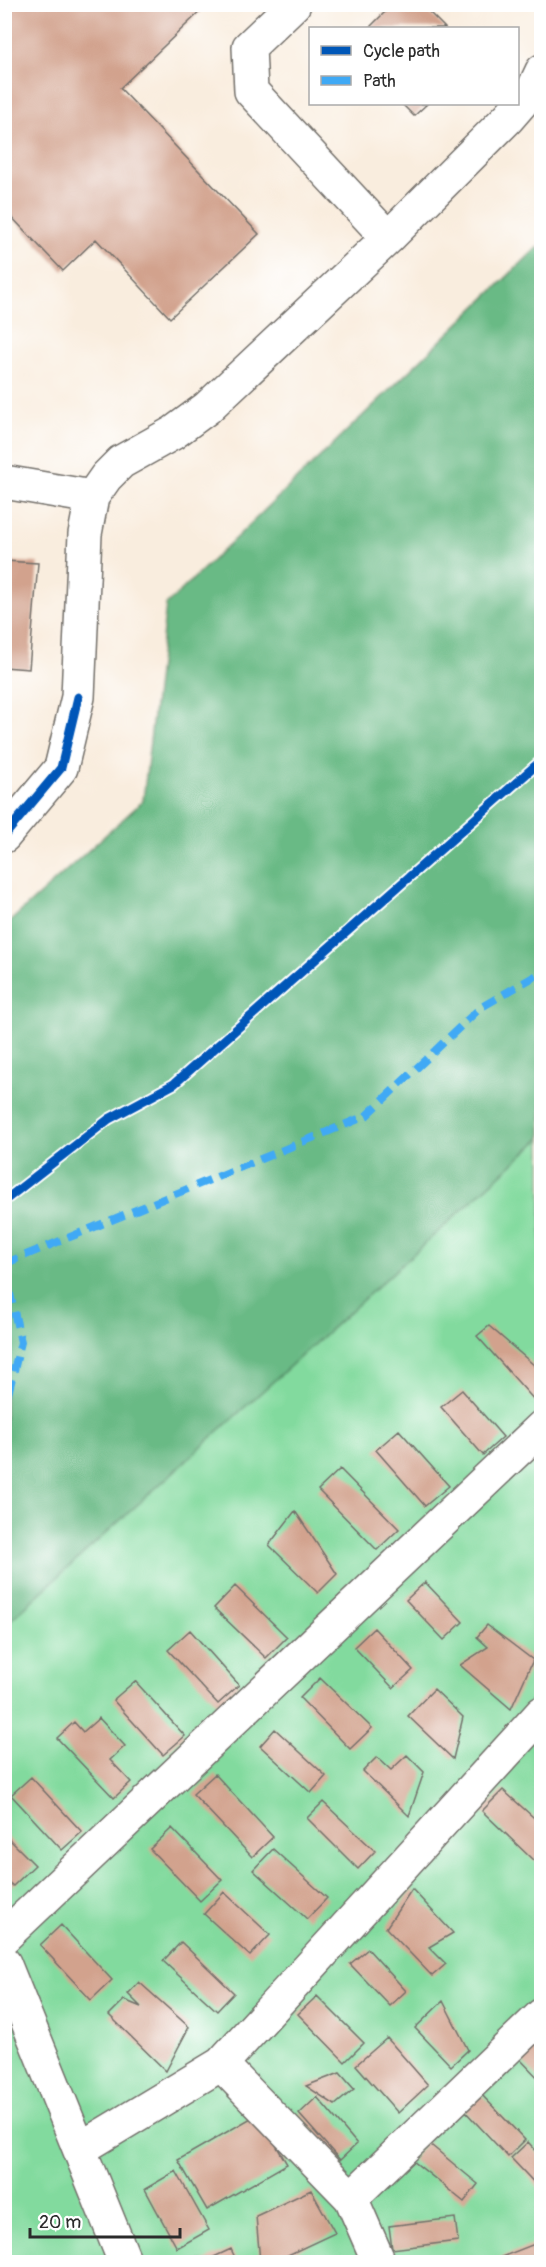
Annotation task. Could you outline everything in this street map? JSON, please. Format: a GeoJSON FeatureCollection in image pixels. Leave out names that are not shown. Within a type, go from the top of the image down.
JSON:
{"type":"FeatureCollection","features":[{"type":"Feature","properties":{"kind":"street"},"geometry":{"type":"LineString","coordinates":[[294,4],[249,47],[251,91],[388,238]]}},
{"type":"Feature","properties":{"kind":"street"},"geometry":{"type":"LineString","coordinates":[[4,836],[61,768],[78,697],[85,534],[92,497],[106,477],[121,462],[173,433],[207,408],[388,238],[508,118],[534,88],[542,71]]}},
{"type":"Feature","properties":{"kind":"street"},"geometry":{"type":"LineString","coordinates":[[4,482],[92,497]]}},
{"type":"Feature","properties":{"kind":"street"},"geometry":{"type":"LineString","coordinates":[[4,1936],[542,1427]]}},
{"type":"Feature","properties":{"kind":"street"},"geometry":{"type":"LineString","coordinates":[[80,2149],[221,2064],[542,1713]]}},
{"type":"Feature","properties":{"kind":"street"},"geometry":{"type":"LineString","coordinates":[[4,1963],[125,2262]]}},
{"type":"Feature","properties":{"kind":"street"},"geometry":{"type":"LineString","coordinates":[[351,2198],[542,2015]]}},
{"type":"Feature","properties":{"kind":"street"},"geometry":{"type":"LineString","coordinates":[[221,2064],[351,2198],[379,2262]]}},
{"type":"Feature","properties":{"kind":"green space"},"geometry":{"type":"Polygon","coordinates":[[[538,247],[542,251],[541,1138],[5,1625],[5,926],[143,801],[166,605],[538,247]]]}},
{"type":"Feature","properties":{"kind":"green space"},"geometry":{"type":"Polygon","coordinates":[[[541,1138],[541,2262],[5,2262],[4,1625],[541,1138]]]}},
{"type":"Feature","properties":{"kind":"building"},"geometry":{"type":"Polygon","coordinates":[[[4,4],[208,4],[120,88],[259,234],[170,318],[96,239],[63,271],[4,209],[4,4]]]}},
{"type":"Feature","properties":{"kind":"building"},"geometry":{"type":"Polygon","coordinates":[[[393,4],[421,4],[444,27],[370,27],[393,4]]]}},
{"type":"Feature","properties":{"kind":"building"},"geometry":{"type":"Polygon","coordinates":[[[403,105],[426,105],[414,116],[403,105]]]}},
{"type":"Feature","properties":{"kind":"building"},"geometry":{"type":"Polygon","coordinates":[[[4,561],[38,563],[29,669],[4,667],[4,561]]]}},
{"type":"Feature","properties":{"kind":"building"},"geometry":{"type":"Polygon","coordinates":[[[489,1326],[542,1372],[542,1397],[536,1402],[477,1336],[489,1326]]]}},
{"type":"Feature","properties":{"kind":"building"},"geometry":{"type":"Polygon","coordinates":[[[462,1390],[503,1437],[483,1455],[441,1407],[462,1390]]]}},
{"type":"Feature","properties":{"kind":"building"},"geometry":{"type":"Polygon","coordinates":[[[399,1430],[449,1486],[425,1506],[376,1450],[399,1430]]]}},
{"type":"Feature","properties":{"kind":"building"},"geometry":{"type":"Polygon","coordinates":[[[340,1469],[399,1529],[377,1550],[318,1490],[340,1469]]]}},
{"type":"Feature","properties":{"kind":"building"},"geometry":{"type":"Polygon","coordinates":[[[295,1511],[337,1574],[318,1593],[269,1545],[295,1511]]]}},
{"type":"Feature","properties":{"kind":"building"},"geometry":{"type":"Polygon","coordinates":[[[425,1582],[463,1622],[444,1640],[406,1600],[425,1582]]]}},
{"type":"Feature","properties":{"kind":"building"},"geometry":{"type":"Polygon","coordinates":[[[235,1586],[287,1637],[266,1658],[214,1608],[235,1586]]]}},
{"type":"Feature","properties":{"kind":"building"},"geometry":{"type":"Polygon","coordinates":[[[487,1625],[533,1660],[511,1709],[460,1665],[488,1647],[477,1637],[487,1625]]]}},
{"type":"Feature","properties":{"kind":"building"},"geometry":{"type":"Polygon","coordinates":[[[374,1628],[413,1670],[393,1688],[354,1647],[374,1628]]]}},
{"type":"Feature","properties":{"kind":"building"},"geometry":{"type":"Polygon","coordinates":[[[190,1630],[239,1685],[218,1704],[168,1650],[190,1630]]]}},
{"type":"Feature","properties":{"kind":"building"},"geometry":{"type":"Polygon","coordinates":[[[320,1678],[372,1728],[350,1749],[300,1698],[320,1678]]]}},
{"type":"Feature","properties":{"kind":"building"},"geometry":{"type":"Polygon","coordinates":[[[135,1681],[185,1736],[163,1755],[113,1700],[135,1681]]]}},
{"type":"Feature","properties":{"kind":"building"},"geometry":{"type":"Polygon","coordinates":[[[434,1689],[463,1717],[453,1759],[408,1716],[434,1689]]]}},
{"type":"Feature","properties":{"kind":"building"},"geometry":{"type":"Polygon","coordinates":[[[99,1718],[125,1746],[110,1760],[131,1782],[114,1798],[57,1738],[74,1722],[83,1732],[99,1718]]]}},
{"type":"Feature","properties":{"kind":"building"},"geometry":{"type":"Polygon","coordinates":[[[275,1729],[326,1776],[311,1793],[260,1746],[275,1729]]]}},
{"type":"Feature","properties":{"kind":"building"},"geometry":{"type":"Polygon","coordinates":[[[407,1755],[424,1772],[409,1816],[363,1771],[377,1757],[391,1770],[407,1755]]]}},
{"type":"Feature","properties":{"kind":"building"},"geometry":{"type":"Polygon","coordinates":[[[215,1774],[273,1837],[252,1857],[193,1794],[215,1774]]]}},
{"type":"Feature","properties":{"kind":"building"},"geometry":{"type":"Polygon","coordinates":[[[31,1777],[82,1832],[62,1850],[11,1795],[31,1777]]]}},
{"type":"Feature","properties":{"kind":"building"},"geometry":{"type":"Polygon","coordinates":[[[503,1790],[542,1825],[542,1853],[534,1861],[482,1811],[503,1790]]]}},
{"type":"Feature","properties":{"kind":"building"},"geometry":{"type":"Polygon","coordinates":[[[323,1802],[375,1851],[358,1869],[307,1818],[323,1802]]]}},
{"type":"Feature","properties":{"kind":"building"},"geometry":{"type":"Polygon","coordinates":[[[172,1828],[222,1880],[200,1901],[150,1849],[172,1828]]]}},
{"type":"Feature","properties":{"kind":"building"},"geometry":{"type":"Polygon","coordinates":[[[4,1834],[35,1865],[13,1886],[4,1878],[4,1834]]]}},
{"type":"Feature","properties":{"kind":"building"},"geometry":{"type":"Polygon","coordinates":[[[273,1849],[327,1898],[307,1919],[253,1870],[273,1849]]]}},
{"type":"Feature","properties":{"kind":"building"},"geometry":{"type":"Polygon","coordinates":[[[412,1889],[453,1933],[429,1947],[446,1964],[432,1976],[386,1928],[412,1889]]]}},
{"type":"Feature","properties":{"kind":"building"},"geometry":{"type":"Polygon","coordinates":[[[224,1892],[270,1935],[250,1956],[204,1914],[224,1892]]]}},
{"type":"Feature","properties":{"kind":"building"},"geometry":{"type":"Polygon","coordinates":[[[61,1925],[112,1980],[91,2000],[40,1945],[61,1925]]]}},
{"type":"Feature","properties":{"kind":"building"},"geometry":{"type":"Polygon","coordinates":[[[181,1942],[234,1993],[217,2011],[163,1961],[181,1942]]]}},
{"type":"Feature","properties":{"kind":"building"},"geometry":{"type":"Polygon","coordinates":[[[368,1949],[406,1991],[390,2006],[350,1964],[368,1949]]]}},
{"type":"Feature","properties":{"kind":"building"},"geometry":{"type":"Polygon","coordinates":[[[139,1982],[189,2027],[166,2071],[109,2015],[124,2000],[141,2007],[128,1994],[139,1982]]]}},
{"type":"Feature","properties":{"kind":"building"},"geometry":{"type":"Polygon","coordinates":[[[317,1996],[364,2043],[345,2062],[298,2014],[317,1996]]]}},
{"type":"Feature","properties":{"kind":"building"},"geometry":{"type":"Polygon","coordinates":[[[443,2001],[468,2050],[451,2066],[415,2028],[443,2001]]]}},
{"type":"Feature","properties":{"kind":"building"},"geometry":{"type":"Polygon","coordinates":[[[387,2038],[428,2085],[398,2113],[356,2065],[387,2038]]]}},
{"type":"Feature","properties":{"kind":"building"},"geometry":{"type":"Polygon","coordinates":[[[533,2038],[542,2048],[542,2082],[516,2055],[533,2038]]]}},
{"type":"Feature","properties":{"kind":"building"},"geometry":{"type":"Polygon","coordinates":[[[340,2073],[354,2089],[335,2105],[306,2086],[340,2073]]]}},
{"type":"Feature","properties":{"kind":"building"},"geometry":{"type":"Polygon","coordinates":[[[480,2093],[525,2140],[508,2157],[463,2109],[480,2093]]]}},
{"type":"Feature","properties":{"kind":"building"},"geometry":{"type":"Polygon","coordinates":[[[317,2097],[357,2144],[340,2160],[299,2114],[317,2097]]]}},
{"type":"Feature","properties":{"kind":"building"},"geometry":{"type":"Polygon","coordinates":[[[258,2114],[287,2164],[207,2210],[178,2160],[258,2114]]]}},
{"type":"Feature","properties":{"kind":"building"},"geometry":{"type":"Polygon","coordinates":[[[426,2141],[478,2184],[464,2202],[412,2160],[426,2141]]]}},
{"type":"Feature","properties":{"kind":"building"},"geometry":{"type":"Polygon","coordinates":[[[528,2142],[542,2157],[542,2191],[511,2158],[528,2142]]]}},
{"type":"Feature","properties":{"kind":"building"},"geometry":{"type":"Polygon","coordinates":[[[176,2171],[209,2230],[177,2248],[145,2189],[176,2171]]]}},
{"type":"Feature","properties":{"kind":"building"},"geometry":{"type":"Polygon","coordinates":[[[311,2190],[335,2233],[273,2262],[260,2262],[256,2216],[311,2190]]]}},
{"type":"Feature","properties":{"kind":"building"},"geometry":{"type":"Polygon","coordinates":[[[455,2218],[458,2241],[392,2249],[389,2226],[455,2218]]]}},
{"type":"Feature","properties":{"kind":"building"},"geometry":{"type":"Polygon","coordinates":[[[542,2241],[542,2262],[489,2262],[542,2241]]]}},
{"type":"Feature","properties":{"kind":"building"},"geometry":{"type":"Polygon","coordinates":[[[231,2249],[237,2262],[203,2262],[231,2249]]]}},
{"type":"Feature","properties":{"kind":"marked path"},"geometry":{"type":"LineString","coordinates":[[4,1264],[366,1116],[480,1008],[542,972]]}},
{"type":"Feature","properties":{"kind":"marked path"},"geometry":{"type":"LineString","coordinates":[[4,1267],[21,1342],[4,1410]]}},
{"type":"Feature","properties":{"kind":"cycle path"},"geometry":{"type":"LineString","coordinates":[[4,836],[61,768],[78,697]]}},
{"type":"Feature","properties":{"kind":"cycle path"},"geometry":{"type":"LineString","coordinates":[[4,1201],[109,1119],[174,1084],[542,760]]}}]}
